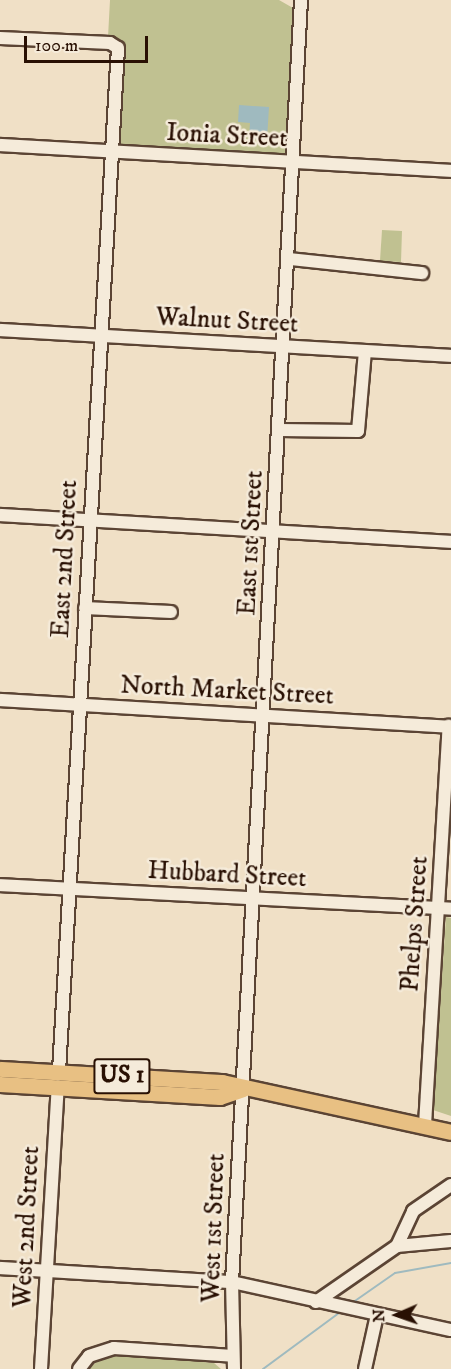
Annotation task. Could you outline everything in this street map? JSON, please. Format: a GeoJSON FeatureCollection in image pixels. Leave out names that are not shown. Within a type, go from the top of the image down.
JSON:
{"type":"FeatureCollection","features":[{"type":"Feature","properties":{"kind":"main road","name":"US 1"},"geometry":{"type":"LineString","coordinates":[[0,1069],[58,1079],[220,1096],[243,1089],[451,1132]]}},
{"type":"Feature","properties":{"kind":"main road","name":"US 1"},"geometry":{"type":"LineString","coordinates":[[0,1084],[58,1079]]}},
{"type":"Feature","properties":{"kind":"street","name":"East 1st Street"},"geometry":{"type":"LineString","coordinates":[[243,1089],[296,163],[301,0]]}},
{"type":"Feature","properties":{"kind":"street","name":"East 2nd Street"},"geometry":{"type":"LineString","coordinates":[[0,38],[110,43],[118,48],[58,1079]]}},
{"type":"Feature","properties":{"kind":"street","name":"Ionia Street"},"geometry":{"type":"LineString","coordinates":[[0,145],[451,171]]}},
{"type":"Feature","properties":{"kind":"street"},"geometry":{"type":"LineString","coordinates":[[290,260],[422,273]]}},
{"type":"Feature","properties":{"kind":"street","name":"Walnut Street"},"geometry":{"type":"LineString","coordinates":[[0,330],[451,356]]}},
{"type":"Feature","properties":{"kind":"street"},"geometry":{"type":"LineString","coordinates":[[280,430],[358,431],[364,351]]}},
{"type":"Feature","properties":{"kind":"street"},"geometry":{"type":"LineString","coordinates":[[0,515],[451,542]]}},
{"type":"Feature","properties":{"kind":"street"},"geometry":{"type":"LineString","coordinates":[[85,608],[171,612]]}},
{"type":"Feature","properties":{"kind":"street","name":"North Market Street"},"geometry":{"type":"LineString","coordinates":[[0,700],[450,726]]}},
{"type":"Feature","properties":{"kind":"street","name":"Phelps Street"},"geometry":{"type":"LineString","coordinates":[[425,1125],[445,909],[450,726]]}},
{"type":"Feature","properties":{"kind":"street","name":"Hubbard Street"},"geometry":{"type":"LineString","coordinates":[[0,885],[445,909]]}},
{"type":"Feature","properties":{"kind":"street","name":"West 2nd Street"},"geometry":{"type":"LineString","coordinates":[[41,1369],[58,1079]]}},
{"type":"Feature","properties":{"kind":"street","name":"West 1st Street"},"geometry":{"type":"LineString","coordinates":[[234,1369],[232,1282],[243,1089]]}},
{"type":"Feature","properties":{"kind":"street"},"geometry":{"type":"LineString","coordinates":[[397,1246],[413,1211],[451,1185]]}},
{"type":"Feature","properties":{"kind":"street"},"geometry":{"type":"LineString","coordinates":[[316,1302],[397,1246],[451,1241]]}},
{"type":"Feature","properties":{"kind":"street"},"geometry":{"type":"LineString","coordinates":[[0,1268],[232,1282],[451,1330]]}},
{"type":"Feature","properties":{"kind":"street"},"geometry":{"type":"LineString","coordinates":[[365,1369],[377,1315]]}},
{"type":"Feature","properties":{"kind":"street"},"geometry":{"type":"LineString","coordinates":[[79,1369],[89,1356],[114,1348],[233,1356]]}},
{"type":"Feature","properties":{"kind":"green space"},"geometry":{"type":"Polygon","coordinates":[[[110,0],[279,0],[293,8],[288,156],[117,146],[123,51],[121,40],[108,37],[110,0]]]}},
{"type":"Feature","properties":{"kind":"green space"},"geometry":{"type":"Polygon","coordinates":[[[382,230],[402,231],[401,262],[380,261],[382,230]]]}},
{"type":"Feature","properties":{"kind":"green space"},"geometry":{"type":"Polygon","coordinates":[[[446,917],[451,918],[451,1116],[433,1110],[446,917]]]}},
{"type":"Feature","properties":{"kind":"green space"},"geometry":{"type":"Polygon","coordinates":[[[119,1354],[214,1363],[221,1369],[89,1369],[99,1359],[119,1354]]]}},
{"type":"Feature","properties":{"kind":"water"},"geometry":{"type":"Polygon","coordinates":[[[239,105],[269,107],[267,139],[249,139],[250,123],[238,122],[239,105]]]}},
{"type":"Feature","properties":{"kind":"waterway"},"geometry":{"type":"LineString","coordinates":[[352,1303],[395,1273],[451,1263]]}},
{"type":"Feature","properties":{"kind":"waterway"},"geometry":{"type":"LineString","coordinates":[[263,1369],[343,1310]]}}]}
